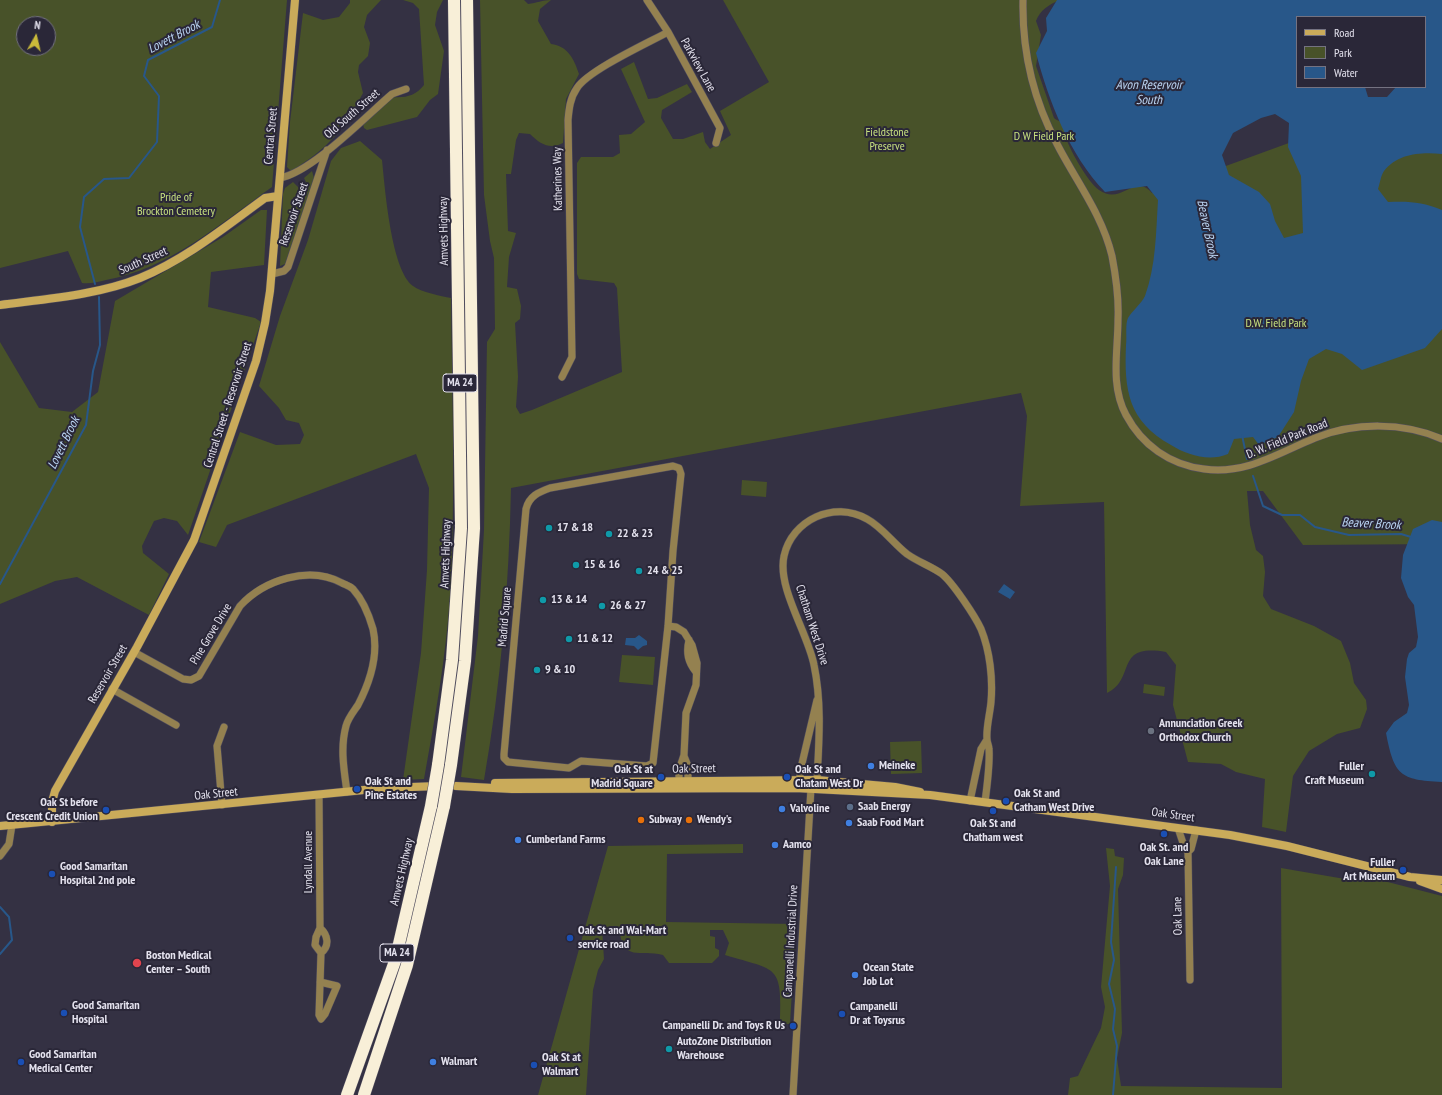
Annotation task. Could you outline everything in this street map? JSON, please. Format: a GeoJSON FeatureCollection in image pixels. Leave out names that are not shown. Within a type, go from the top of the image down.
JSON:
{"type":"FeatureCollection","features":[{"type":"Feature","properties":{"kind":"highway","name":"Amvets Highway"},"geometry":{"type":"LineString","coordinates":[[347,1095],[395,961],[431,806],[452,660],[461,528],[454,0]]}},
{"type":"Feature","properties":{"kind":"highway","name":"MA 24"},"geometry":{"type":"LineString","coordinates":[[364,1095],[407,965],[444,806],[468,637],[474,515],[467,0]]}},
{"type":"Feature","properties":{"kind":"main road","name":"Central Street"},"geometry":{"type":"LineString","coordinates":[[272,274],[295,0]]}},
{"type":"Feature","properties":{"kind":"main road","name":"South Street"},"geometry":{"type":"LineString","coordinates":[[0,305],[97,289],[139,278],[181,256],[265,198],[278,196]]}},
{"type":"Feature","properties":{"kind":"main road","name":"Central Street - Reservoir Street"},"geometry":{"type":"LineString","coordinates":[[194,540],[256,361],[267,314],[272,274]]}},
{"type":"Feature","properties":{"kind":"main road","name":"Reservoir Street"},"geometry":{"type":"LineString","coordinates":[[52,822],[52,802],[55,791],[134,652],[194,540]]}},
{"type":"Feature","properties":{"kind":"main road","name":"Oak Street"},"geometry":{"type":"LineString","coordinates":[[688,784],[817,780],[895,787],[930,795],[1196,830],[1274,844],[1410,877],[1442,889]]}},
{"type":"Feature","properties":{"kind":"main road","name":"Oak Street"},"geometry":{"type":"LineString","coordinates":[[0,826],[399,787],[456,786],[520,789],[688,784],[811,788],[930,795]]}},
{"type":"Feature","properties":{"kind":"main road","name":"Oak Street"},"geometry":{"type":"LineString","coordinates":[[1410,877],[1442,880]]}},
{"type":"Feature","properties":{"kind":"street","name":"Parkview Lane"},"geometry":{"type":"LineString","coordinates":[[647,0],[668,32],[720,128],[716,142]]}},
{"type":"Feature","properties":{"kind":"street","name":"D. W. Field Park Road"},"geometry":{"type":"LineString","coordinates":[[1023,0],[1025,45],[1036,95],[1053,138],[1096,213],[1110,249],[1116,284],[1118,320],[1115,367],[1118,394],[1126,416],[1137,432],[1150,446],[1162,455],[1190,467],[1222,470],[1252,466],[1272,459],[1316,438],[1353,428],[1375,426],[1403,428],[1426,433],[1442,439]]}},
{"type":"Feature","properties":{"kind":"street","name":"Katherines Way"},"geometry":{"type":"LineString","coordinates":[[562,377],[572,357],[568,120],[571,101],[577,87],[590,75],[668,32]]}},
{"type":"Feature","properties":{"kind":"street","name":"Old South Street"},"geometry":{"type":"LineString","coordinates":[[306,166],[314,161],[392,94],[406,88]]}},
{"type":"Feature","properties":{"kind":"street","name":"Reservoir Street"},"geometry":{"type":"LineString","coordinates":[[272,274],[284,271],[288,266],[327,150]]}},
{"type":"Feature","properties":{"kind":"street"},"geometry":{"type":"LineString","coordinates":[[280,178],[289,176],[306,166],[315,169],[318,179]]}},
{"type":"Feature","properties":{"kind":"street","name":"Madrid Square"},"geometry":{"type":"LineString","coordinates":[[672,466],[679,468],[681,474],[672,551],[668,626],[654,759],[651,765],[580,761],[572,767],[565,768],[512,763],[506,761],[504,754],[526,509],[538,492],[550,488],[672,466]]}},
{"type":"Feature","properties":{"kind":"street","name":"Chatham West Drive"},"geometry":{"type":"LineString","coordinates":[[817,780],[820,712],[814,665],[791,600],[786,579],[784,556],[796,532],[812,518],[822,514],[835,512],[857,514],[877,526],[910,556],[942,574],[978,624],[985,642],[990,674],[991,701],[986,741],[981,749],[970,801]]}},
{"type":"Feature","properties":{"kind":"street","name":"Pine Grove Drive"},"geometry":{"type":"LineString","coordinates":[[134,652],[183,679],[194,679],[199,676],[240,606],[258,590],[280,580],[304,576],[334,578],[352,588],[368,614],[373,631],[374,657],[369,685],[346,724],[343,739],[343,757],[347,792]]}},
{"type":"Feature","properties":{"kind":"street"},"geometry":{"type":"LineString","coordinates":[[668,626],[680,629],[689,640],[695,651],[697,663],[696,685],[686,714],[684,756],[680,770],[679,784]]}},
{"type":"Feature","properties":{"kind":"street"},"geometry":{"type":"LineString","coordinates":[[112,689],[176,725]]}},
{"type":"Feature","properties":{"kind":"street","name":"Chatham West Drive"},"geometry":{"type":"LineString","coordinates":[[800,780],[803,754],[817,697]]}},
{"type":"Feature","properties":{"kind":"street"},"geometry":{"type":"LineString","coordinates":[[222,805],[217,746],[224,727]]}},
{"type":"Feature","properties":{"kind":"street","name":"Chatham West Drive"},"geometry":{"type":"LineString","coordinates":[[985,802],[989,751],[989,746],[986,741]]}},
{"type":"Feature","properties":{"kind":"street"},"geometry":{"type":"LineString","coordinates":[[684,756],[688,766],[688,784]]}},
{"type":"Feature","properties":{"kind":"street"},"geometry":{"type":"LineString","coordinates":[[800,780],[811,788],[817,780]]}},
{"type":"Feature","properties":{"kind":"street","name":"Campanelli Industrial Drive"},"geometry":{"type":"LineString","coordinates":[[793,1095],[811,788]]}},
{"type":"Feature","properties":{"kind":"street","name":"Lyndall Avenue"},"geometry":{"type":"LineString","coordinates":[[319,795],[320,928],[316,937],[315,945],[321,953]]}},
{"type":"Feature","properties":{"kind":"street"},"geometry":{"type":"LineString","coordinates":[[0,856],[9,844],[12,825]]}},
{"type":"Feature","properties":{"kind":"street","name":"Oak Lane"},"geometry":{"type":"LineString","coordinates":[[1178,828],[1185,849],[1188,852],[1190,980]]}},
{"type":"Feature","properties":{"kind":"street","name":"Oak Lane"},"geometry":{"type":"LineString","coordinates":[[1188,852],[1191,849],[1196,830]]}},
{"type":"Feature","properties":{"kind":"street","name":"Lyndall Avenue"},"geometry":{"type":"LineString","coordinates":[[320,928],[325,932],[327,937],[327,945],[321,953],[320,982],[319,1015],[321,1019],[325,1014],[337,986],[320,982]]}},
{"type":"Feature","properties":{"kind":"green space","name":"Pride of Brockton Cemetery"},"geometry":{"type":"Polygon","coordinates":[[[0,0],[287,0],[272,187],[194,243],[151,266],[129,274],[97,282],[82,283],[68,251],[0,268],[0,0]]]}},
{"type":"Feature","properties":{"kind":"green space"},"geometry":{"type":"Polygon","coordinates":[[[350,0],[381,0],[367,15],[364,27],[370,43],[368,56],[359,65],[358,72],[363,93],[349,118],[333,138],[315,155],[291,171],[287,167],[290,122],[303,13],[323,20],[339,17],[350,3],[350,0]]]}},
{"type":"Feature","properties":{"kind":"green space"},"geometry":{"type":"Polygon","coordinates":[[[403,0],[443,0],[437,12],[435,25],[444,51],[438,94],[430,100],[417,117],[367,130],[364,128],[363,124],[392,97],[410,96],[424,85],[419,9],[413,3],[403,0]]]}},
{"type":"Feature","properties":{"kind":"green space"},"geometry":{"type":"Polygon","coordinates":[[[480,0],[524,0],[528,4],[551,0],[540,9],[538,21],[551,44],[562,47],[570,54],[579,74],[566,99],[563,143],[549,146],[541,143],[530,134],[519,133],[516,140],[511,174],[506,174],[508,231],[516,233],[509,257],[507,287],[517,289],[521,306],[520,319],[515,323],[518,377],[516,407],[520,414],[622,372],[617,288],[614,283],[579,279],[577,274],[577,163],[581,157],[613,157],[620,153],[619,135],[631,134],[645,122],[621,69],[634,62],[648,99],[657,98],[687,84],[692,92],[662,110],[661,118],[673,139],[683,139],[703,132],[705,142],[710,149],[731,135],[720,111],[769,82],[723,0],[1059,0],[1042,11],[1036,21],[1041,35],[1036,66],[1054,118],[1062,122],[1065,126],[1066,138],[1072,151],[1085,174],[1099,190],[1107,194],[1114,194],[1139,186],[1145,187],[1152,193],[1442,87],[1442,544],[1303,545],[1263,491],[1247,491],[1250,525],[1256,550],[1263,556],[1265,572],[1263,596],[1271,609],[1314,626],[1341,641],[1350,663],[1354,683],[1366,700],[1367,709],[1360,728],[1337,734],[1309,751],[1293,776],[1286,832],[1262,827],[1265,779],[1236,772],[1221,764],[1188,762],[1173,705],[1176,665],[1166,652],[1149,651],[1139,653],[1132,657],[1116,687],[1107,693],[1104,502],[1020,506],[1027,416],[1021,393],[511,488],[503,634],[495,707],[484,780],[461,777],[478,636],[484,530],[487,342],[495,329],[494,258],[490,241],[484,195],[480,0]]]}},
{"type":"Feature","properties":{"kind":"green space"},"geometry":{"type":"Polygon","coordinates":[[[360,141],[382,160],[390,228],[399,264],[405,277],[413,286],[421,290],[431,294],[451,298],[453,521],[450,595],[443,664],[424,779],[403,780],[421,653],[427,570],[429,488],[416,454],[227,525],[216,547],[199,542],[240,432],[276,445],[300,444],[304,435],[299,423],[286,420],[279,408],[259,386],[280,316],[308,240],[331,161],[341,148],[360,141]]]}},
{"type":"Feature","properties":{"kind":"green space"},"geometry":{"type":"Polygon","coordinates":[[[312,171],[314,178],[285,264],[280,266],[283,194],[285,188],[293,182],[299,188],[303,187],[306,182],[304,178],[312,171]]]}},
{"type":"Feature","properties":{"kind":"green space"},"geometry":{"type":"Polygon","coordinates":[[[261,210],[267,210],[264,265],[211,272],[208,307],[255,318],[261,322],[188,535],[177,521],[164,518],[154,521],[142,546],[143,553],[169,574],[149,615],[77,577],[55,581],[0,604],[0,342],[39,408],[72,412],[98,392],[115,301],[223,237],[261,210]]]}},
{"type":"Feature","properties":{"kind":"green space"},"geometry":{"type":"Polygon","coordinates":[[[742,480],[767,482],[766,497],[741,495],[742,480]]]}},
{"type":"Feature","properties":{"kind":"green space"},"geometry":{"type":"Polygon","coordinates":[[[622,655],[655,657],[653,685],[619,682],[622,655]]]}},
{"type":"Feature","properties":{"kind":"green space"},"geometry":{"type":"Polygon","coordinates":[[[1144,684],[1165,687],[1164,696],[1143,693],[1144,684]]]}},
{"type":"Feature","properties":{"kind":"green space"},"geometry":{"type":"Polygon","coordinates":[[[921,741],[922,773],[891,774],[890,742],[921,741]]]}},
{"type":"Feature","properties":{"kind":"green space"},"geometry":{"type":"Polygon","coordinates":[[[743,844],[743,853],[667,854],[666,922],[796,924],[790,1024],[780,1024],[780,990],[773,973],[756,964],[725,955],[729,943],[723,930],[710,930],[710,936],[715,937],[715,948],[719,950],[719,956],[712,963],[669,963],[663,955],[640,953],[628,950],[624,946],[621,939],[619,928],[602,928],[604,959],[598,970],[593,990],[586,1095],[538,1095],[608,846],[743,844]]]}},
{"type":"Feature","properties":{"kind":"green space"},"geometry":{"type":"Polygon","coordinates":[[[1106,848],[1114,849],[1115,856],[1124,858],[1123,875],[1118,889],[1122,1033],[1117,1058],[1121,1086],[1282,1088],[1281,868],[1345,879],[1345,871],[1442,896],[1442,1095],[1068,1095],[1070,1078],[1078,1076],[1101,1028],[1105,1007],[1101,987],[1110,886],[1106,848]]]}},
{"type":"Feature","properties":{"kind":"water","name":"Avon Reservoir South"},"geometry":{"type":"Polygon","coordinates":[[[1057,0],[1442,0],[1442,154],[1426,153],[1411,155],[1396,160],[1384,171],[1378,189],[1388,202],[1416,203],[1442,210],[1442,329],[1425,348],[1362,370],[1342,354],[1326,349],[1309,359],[1301,381],[1294,412],[1278,437],[1259,445],[1253,437],[1234,439],[1228,454],[1206,457],[1184,452],[1157,436],[1137,415],[1128,390],[1126,376],[1126,327],[1128,318],[1145,296],[1149,285],[1155,249],[1158,200],[1147,186],[1105,192],[1081,161],[1062,127],[1054,108],[1036,53],[1047,31],[1046,18],[1057,0]],[[1275,114],[1261,118],[1233,133],[1222,155],[1229,175],[1259,192],[1270,204],[1275,221],[1284,238],[1303,233],[1301,176],[1288,147],[1289,123],[1275,114]]]}},
{"type":"Feature","properties":{"kind":"water"},"geometry":{"type":"Polygon","coordinates":[[[1432,520],[1442,522],[1442,782],[1408,777],[1401,772],[1392,758],[1386,733],[1394,722],[1407,713],[1409,705],[1405,677],[1407,659],[1409,653],[1416,647],[1418,637],[1414,605],[1408,597],[1401,578],[1403,555],[1413,529],[1432,520]]]}},
{"type":"Feature","properties":{"kind":"water"},"geometry":{"type":"Polygon","coordinates":[[[1004,584],[1015,592],[1010,599],[998,592],[1004,584]]]}},
{"type":"Feature","properties":{"kind":"water"},"geometry":{"type":"Polygon","coordinates":[[[639,635],[647,641],[647,645],[638,650],[634,646],[625,645],[626,638],[635,638],[639,635]]]}},
{"type":"Feature","properties":{"kind":"waterway","name":"Lovett Brook"},"geometry":{"type":"LineString","coordinates":[[95,284],[80,227],[84,197],[104,179],[129,178],[157,142],[159,96],[144,76],[148,60],[212,27],[220,0]]}},
{"type":"Feature","properties":{"kind":"waterway","name":"Lovett Brook"},"geometry":{"type":"LineString","coordinates":[[0,584],[86,425],[93,371],[100,345],[99,297]]}},
{"type":"Feature","properties":{"kind":"waterway","name":"Beaver Brook"},"geometry":{"type":"LineString","coordinates":[[1242,435],[1247,459]]}},
{"type":"Feature","properties":{"kind":"waterway","name":"Beaver Brook"},"geometry":{"type":"LineString","coordinates":[[1253,476],[1263,506],[1282,515],[1300,515],[1315,527],[1349,535],[1401,534],[1411,537]]}},
{"type":"Feature","properties":{"kind":"waterway"},"geometry":{"type":"LineString","coordinates":[[1113,1095],[1117,1046],[1113,1029],[1115,1009],[1109,984],[1114,960],[1111,942],[1116,867]]}},
{"type":"Feature","properties":{"kind":"waterway","name":"Lovett Brook"},"geometry":{"type":"LineString","coordinates":[[0,907],[9,917],[12,940],[0,954]]}},
{"type":"Feature","properties":{"kind":"place","name":"17 & 18"},"geometry":{"type":"Point","coordinates":[549,528]}},
{"type":"Feature","properties":{"kind":"place","name":"22 & 23"},"geometry":{"type":"Point","coordinates":[609,534]}},
{"type":"Feature","properties":{"kind":"place","name":"15 & 16"},"geometry":{"type":"Point","coordinates":[576,565]}},
{"type":"Feature","properties":{"kind":"place","name":"24 & 25"},"geometry":{"type":"Point","coordinates":[639,571]}},
{"type":"Feature","properties":{"kind":"place","name":"13 & 14"},"geometry":{"type":"Point","coordinates":[543,600]}},
{"type":"Feature","properties":{"kind":"place","name":"26 & 27"},"geometry":{"type":"Point","coordinates":[602,606]}},
{"type":"Feature","properties":{"kind":"place","name":"11 & 12"},"geometry":{"type":"Point","coordinates":[569,639]}},
{"type":"Feature","properties":{"kind":"place","name":"9 & 10"},"geometry":{"type":"Point","coordinates":[537,670]}},
{"type":"Feature","properties":{"kind":"place","name":"Annunciation Greek Orthodox Church"},"geometry":{"type":"Point","coordinates":[1151,731]}},
{"type":"Feature","properties":{"kind":"place","name":"Meineke"},"geometry":{"type":"Point","coordinates":[871,766]}},
{"type":"Feature","properties":{"kind":"place","name":"Fuller Craft Museum"},"geometry":{"type":"Point","coordinates":[1372,774]}},
{"type":"Feature","properties":{"kind":"place","name":"Oak St at Madrid Square"},"geometry":{"type":"Point","coordinates":[661,777]}},
{"type":"Feature","properties":{"kind":"place","name":"Oak St and Chatam West Dr"},"geometry":{"type":"Point","coordinates":[787,777]}},
{"type":"Feature","properties":{"kind":"place","name":"Oak St and Pine Estates"},"geometry":{"type":"Point","coordinates":[357,789]}},
{"type":"Feature","properties":{"kind":"place","name":"Oak St and Catham West Drive"},"geometry":{"type":"Point","coordinates":[1006,801]}},
{"type":"Feature","properties":{"kind":"place","name":"Saab Energy"},"geometry":{"type":"Point","coordinates":[850,807]}},
{"type":"Feature","properties":{"kind":"place","name":"Valvoline"},"geometry":{"type":"Point","coordinates":[782,809]}},
{"type":"Feature","properties":{"kind":"place","name":"Oak St before Crescent Credit Union"},"geometry":{"type":"Point","coordinates":[106,810]}},
{"type":"Feature","properties":{"kind":"place","name":"Oak St and Chatham west"},"geometry":{"type":"Point","coordinates":[993,811]}},
{"type":"Feature","properties":{"kind":"place","name":"Subway"},"geometry":{"type":"Point","coordinates":[641,820]}},
{"type":"Feature","properties":{"kind":"place","name":"Wendy's"},"geometry":{"type":"Point","coordinates":[689,820]}},
{"type":"Feature","properties":{"kind":"place","name":"Saab Food Mart"},"geometry":{"type":"Point","coordinates":[849,823]}},
{"type":"Feature","properties":{"kind":"place","name":"Oak St. and Oak Lane"},"geometry":{"type":"Point","coordinates":[1164,834]}},
{"type":"Feature","properties":{"kind":"place","name":"Cumberland Farms"},"geometry":{"type":"Point","coordinates":[518,840]}},
{"type":"Feature","properties":{"kind":"place","name":"Aamco"},"geometry":{"type":"Point","coordinates":[775,845]}},
{"type":"Feature","properties":{"kind":"place","name":"Fuller Art Museum"},"geometry":{"type":"Point","coordinates":[1403,870]}},
{"type":"Feature","properties":{"kind":"place","name":"Good Samaritan Hospital 2nd pole"},"geometry":{"type":"Point","coordinates":[52,874]}},
{"type":"Feature","properties":{"kind":"place","name":"Oak St and Wal-Mart service road"},"geometry":{"type":"Point","coordinates":[570,938]}},
{"type":"Feature","properties":{"kind":"place","name":"Boston Medical Center – South"},"geometry":{"type":"Point","coordinates":[137,963]}},
{"type":"Feature","properties":{"kind":"place","name":"Ocean State Job Lot"},"geometry":{"type":"Point","coordinates":[855,975]}},
{"type":"Feature","properties":{"kind":"place","name":"Good Samaritan Hospital"},"geometry":{"type":"Point","coordinates":[64,1013]}},
{"type":"Feature","properties":{"kind":"place","name":"Campanelli Dr at Toysrus"},"geometry":{"type":"Point","coordinates":[842,1014]}},
{"type":"Feature","properties":{"kind":"place","name":"Campanelli Dr. and Toys R Us"},"geometry":{"type":"Point","coordinates":[793,1026]}},
{"type":"Feature","properties":{"kind":"place","name":"AutoZone Distribution Warehouse"},"geometry":{"type":"Point","coordinates":[669,1049]}},
{"type":"Feature","properties":{"kind":"place","name":"Good Samaritan Medical Center"},"geometry":{"type":"Point","coordinates":[21,1062]}},
{"type":"Feature","properties":{"kind":"place","name":"Walmart"},"geometry":{"type":"Point","coordinates":[433,1062]}},
{"type":"Feature","properties":{"kind":"place","name":"Oak St at Walmart"},"geometry":{"type":"Point","coordinates":[534,1065]}},
{"type":"Feature","properties":{"kind":"park label","name":"D W Field Park"},"geometry":{"type":"Point","coordinates":[1044,137]}},
{"type":"Feature","properties":{"kind":"park label","name":"Fieldstone Preserve"},"geometry":{"type":"Point","coordinates":[887,140]}},
{"type":"Feature","properties":{"kind":"park label","name":"D.W. Field Park"},"geometry":{"type":"Point","coordinates":[1276,324]}}]}
